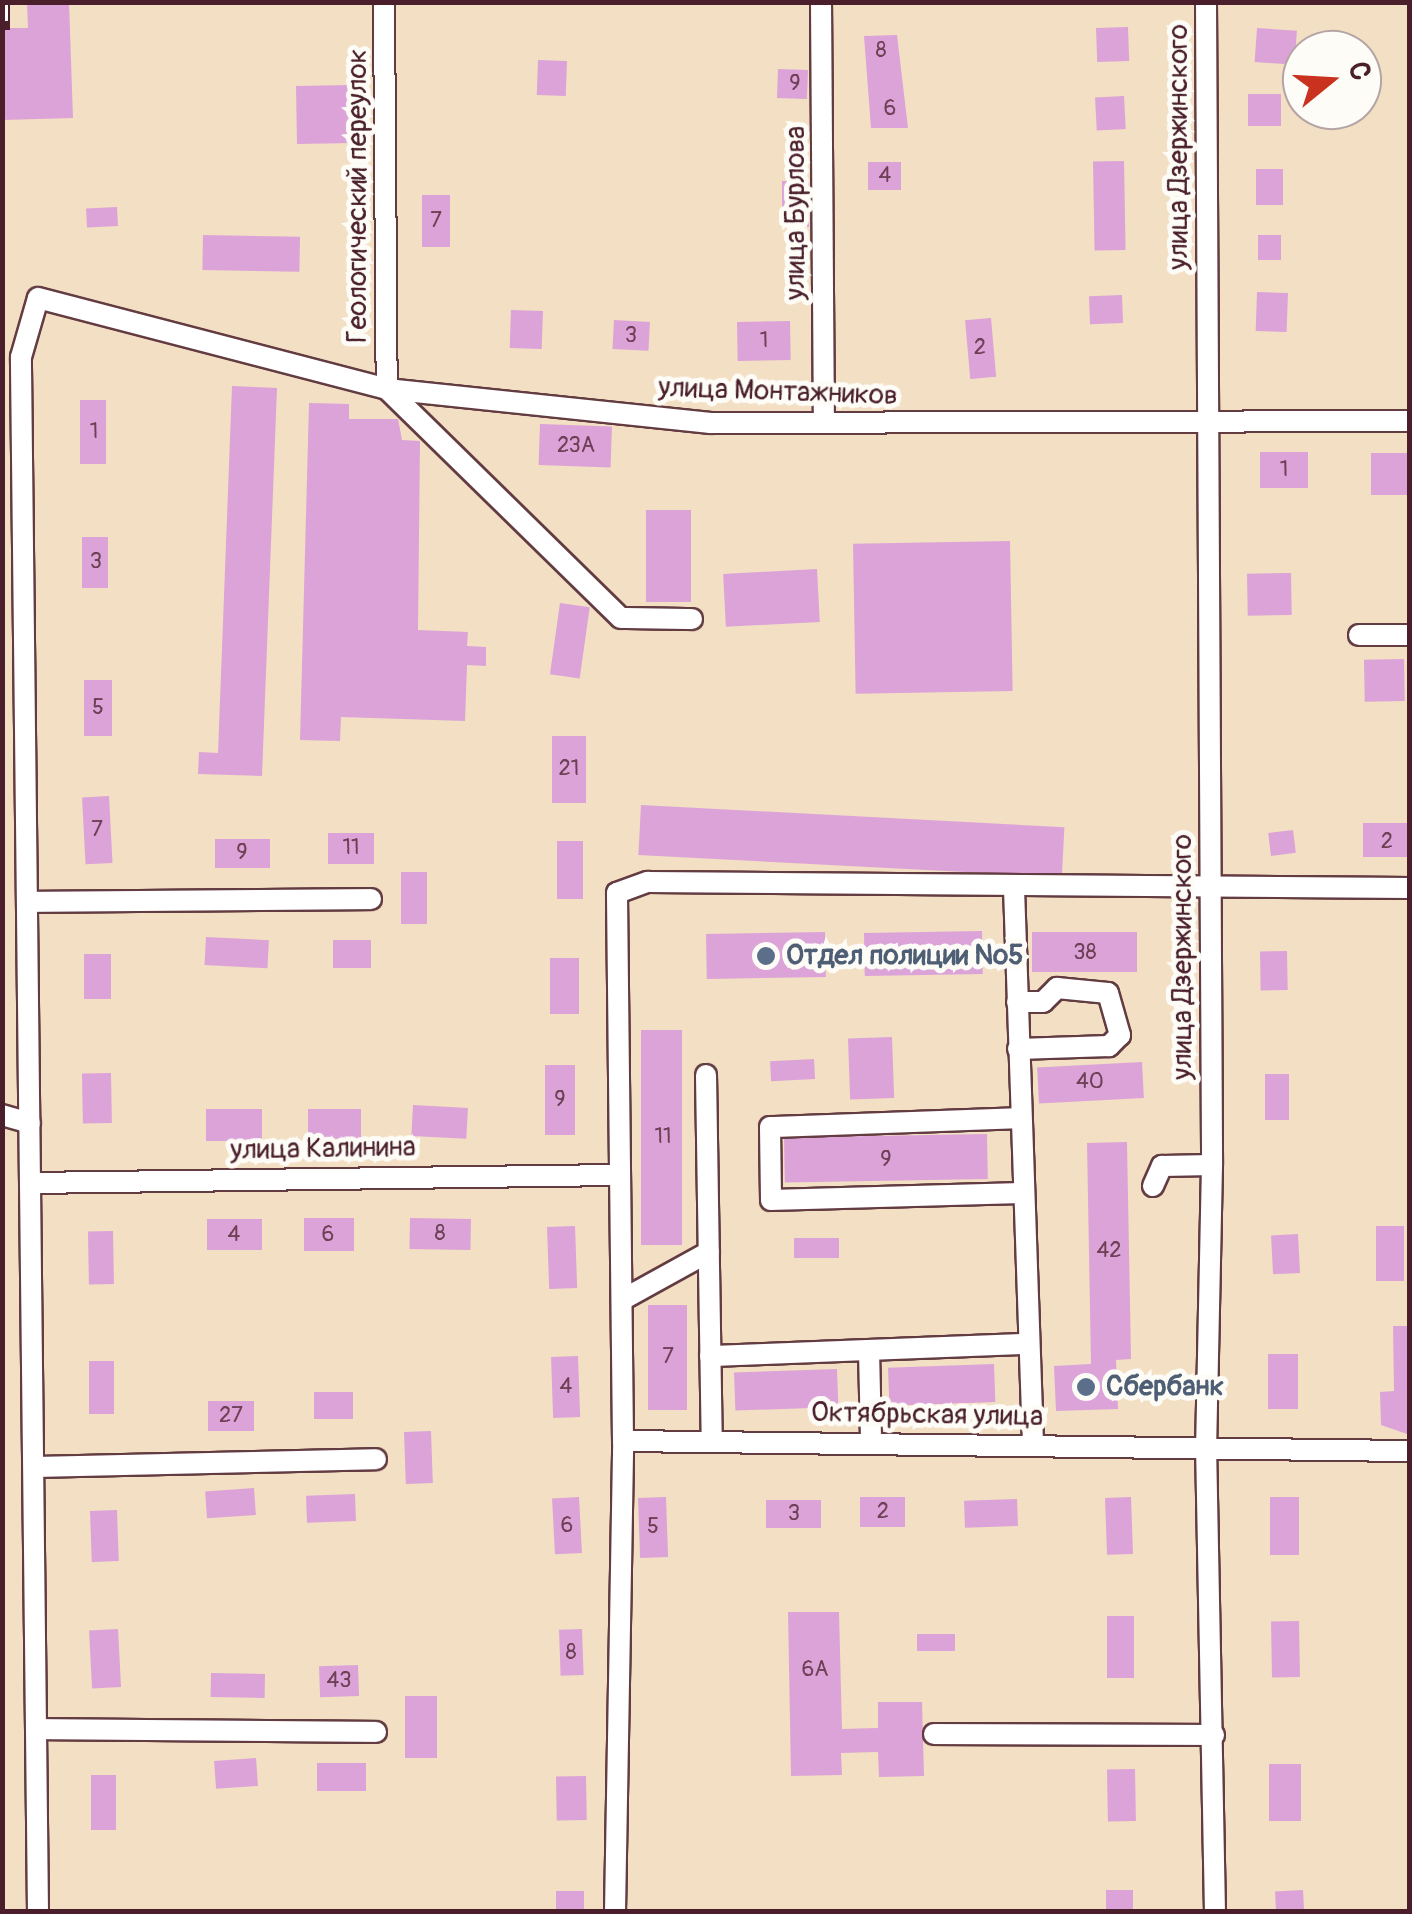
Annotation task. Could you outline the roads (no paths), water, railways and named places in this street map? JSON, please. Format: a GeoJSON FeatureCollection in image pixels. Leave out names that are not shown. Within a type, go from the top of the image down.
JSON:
{"type":"FeatureCollection","features":[{"type":"Feature","properties":{"kind":"street","name":"Геологический переулок"},"geometry":{"type":"LineString","coordinates":[[384,2],[387,389]]}},
{"type":"Feature","properties":{"kind":"street","name":"улица Бурлова"},"geometry":{"type":"LineString","coordinates":[[821,2],[824,423]]}},
{"type":"Feature","properties":{"kind":"street","name":"улица Дзержинского"},"geometry":{"type":"LineString","coordinates":[[1206,2],[1212,1166],[1206,1444],[1215,1912]]}},
{"type":"Feature","properties":{"kind":"street","name":"улица Монтажников"},"geometry":{"type":"LineString","coordinates":[[27,902],[22,357],[38,298],[387,389],[710,423],[1410,421]]}},
{"type":"Feature","properties":{"kind":"street"},"geometry":{"type":"LineString","coordinates":[[387,389],[621,618],[692,619]]}},
{"type":"Feature","properties":{"kind":"street"},"geometry":{"type":"LineString","coordinates":[[1359,636],[1410,635]]}},
{"type":"Feature","properties":{"kind":"street"},"geometry":{"type":"LineString","coordinates":[[615,1912],[623,1441],[617,893],[648,882],[1210,890],[1410,888]]}},
{"type":"Feature","properties":{"kind":"street"},"geometry":{"type":"LineString","coordinates":[[1014,888],[1025,1344],[1033,1444]]}},
{"type":"Feature","properties":{"kind":"street"},"geometry":{"type":"LineString","coordinates":[[38,1912],[27,902],[371,899]]}},
{"type":"Feature","properties":{"kind":"street"},"geometry":{"type":"LineString","coordinates":[[1017,1002],[1044,1002],[1057,988],[1108,993],[1120,1035],[1109,1046],[1018,1049]]}},
{"type":"Feature","properties":{"kind":"street"},"geometry":{"type":"LineString","coordinates":[[706,1075],[712,1440]]}},
{"type":"Feature","properties":{"kind":"street"},"geometry":{"type":"LineString","coordinates":[[2,1114],[30,1123]]}},
{"type":"Feature","properties":{"kind":"street"},"geometry":{"type":"LineString","coordinates":[[1020,1118],[770,1127],[770,1200],[1021,1193]]}},
{"type":"Feature","properties":{"kind":"street"},"geometry":{"type":"LineString","coordinates":[[1153,1186],[1162,1166],[1212,1166]]}},
{"type":"Feature","properties":{"kind":"street","name":"улица Калинина"},"geometry":{"type":"LineString","coordinates":[[30,1183],[618,1175]]}},
{"type":"Feature","properties":{"kind":"street"},"geometry":{"type":"LineString","coordinates":[[622,1300],[708,1252]]}},
{"type":"Feature","properties":{"kind":"street"},"geometry":{"type":"LineString","coordinates":[[710,1356],[1025,1344]]}},
{"type":"Feature","properties":{"kind":"street"},"geometry":{"type":"LineString","coordinates":[[868,1350],[870,1440]]}},
{"type":"Feature","properties":{"kind":"street","name":"Октябрьская улица"},"geometry":{"type":"LineString","coordinates":[[623,1441],[1206,1444],[1410,1451]]}},
{"type":"Feature","properties":{"kind":"street"},"geometry":{"type":"LineString","coordinates":[[34,1467],[376,1459]]}},
{"type":"Feature","properties":{"kind":"street"},"geometry":{"type":"LineString","coordinates":[[37,1729],[376,1732]]}},
{"type":"Feature","properties":{"kind":"street"},"geometry":{"type":"LineString","coordinates":[[934,1734],[1214,1736]]}},
{"type":"Feature","properties":{"kind":"railway"},"geometry":{"type":"LineString","coordinates":[[5,2],[5,30]]}},
{"type":"Feature","properties":{"kind":"place","name":"Отдел полиции №5"},"geometry":{"type":"Point","coordinates":[766,956]}},
{"type":"Feature","properties":{"kind":"place","name":"Сбербанк"},"geometry":{"type":"Point","coordinates":[1086,1387]}}]}
